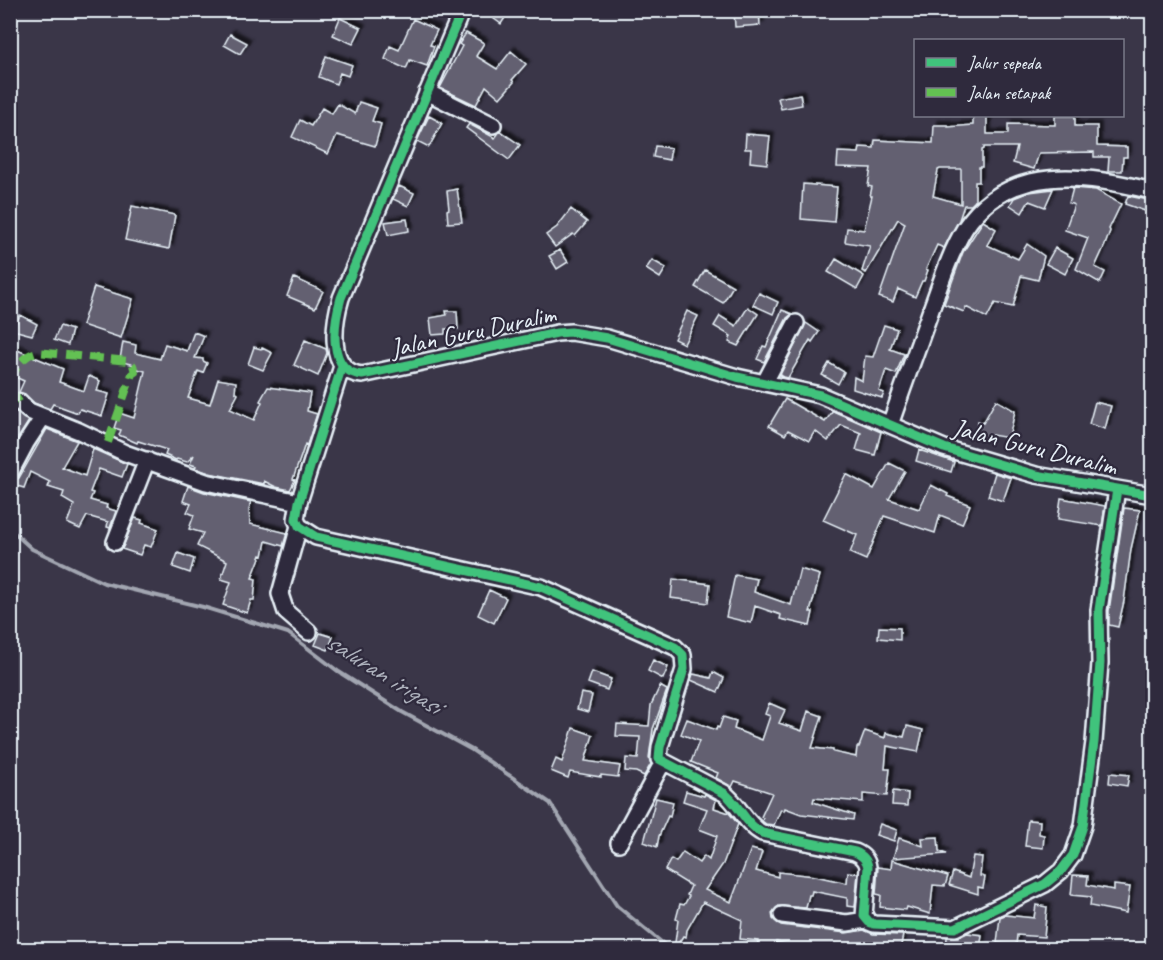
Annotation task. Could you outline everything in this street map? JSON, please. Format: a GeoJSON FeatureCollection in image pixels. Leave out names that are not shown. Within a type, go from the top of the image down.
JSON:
{"type":"FeatureCollection","features":[{"type":"Feature","properties":{"kind":"street"},"geometry":{"type":"LineString","coordinates":[[309,632],[286,612],[280,594],[298,526],[296,519],[298,502],[342,366],[336,342],[337,313],[341,298],[462,10]]}},
{"type":"Feature","properties":{"kind":"street"},"geometry":{"type":"LineString","coordinates":[[427,92],[492,125]]}},
{"type":"Feature","properties":{"kind":"street"},"geometry":{"type":"LineString","coordinates":[[890,425],[937,291],[966,228],[982,208],[1014,187],[1052,178],[1105,180],[1152,191]]}},
{"type":"Feature","properties":{"kind":"street"},"geometry":{"type":"LineString","coordinates":[[765,382],[796,323]]}},
{"type":"Feature","properties":{"kind":"street","name":"Jalan Guru Duralim"},"geometry":{"type":"LineString","coordinates":[[342,366],[352,373],[362,375],[544,335],[571,332],[607,338],[737,377],[820,394],[964,455],[1036,475],[1152,495]]}},
{"type":"Feature","properties":{"kind":"street"},"geometry":{"type":"LineString","coordinates":[[19,402],[29,411],[124,453],[206,482],[298,502]]}},
{"type":"Feature","properties":{"kind":"street"},"geometry":{"type":"LineString","coordinates":[[10,473],[43,417]]}},
{"type":"Feature","properties":{"kind":"street"},"geometry":{"type":"LineString","coordinates":[[115,542],[147,460]]}},
{"type":"Feature","properties":{"kind":"street"},"geometry":{"type":"LineString","coordinates":[[782,915],[847,923],[866,920],[874,924],[955,928],[1045,884],[1061,871],[1073,855],[1083,826],[1094,742],[1100,663],[1099,610],[1117,489]]}},
{"type":"Feature","properties":{"kind":"street"},"geometry":{"type":"LineString","coordinates":[[298,526],[316,537],[541,587],[675,647],[683,655],[685,666],[658,758],[731,798],[754,829],[762,833],[855,852],[860,855],[867,867],[864,911],[866,920]]}},
{"type":"Feature","properties":{"kind":"street"},"geometry":{"type":"LineString","coordinates":[[619,843],[663,762]]}},
{"type":"Feature","properties":{"kind":"building"},"geometry":{"type":"Polygon","coordinates":[[[482,10],[510,10],[501,24],[482,10]]]}},
{"type":"Feature","properties":{"kind":"building"},"geometry":{"type":"Polygon","coordinates":[[[734,10],[759,10],[760,25],[735,27],[734,10]]]}},
{"type":"Feature","properties":{"kind":"building"},"geometry":{"type":"Polygon","coordinates":[[[340,18],[361,28],[353,44],[333,35],[340,18]]]}},
{"type":"Feature","properties":{"kind":"building"},"geometry":{"type":"Polygon","coordinates":[[[413,19],[437,30],[430,45],[434,46],[427,66],[410,60],[406,69],[385,59],[390,46],[399,50],[413,19]]]}},
{"type":"Feature","properties":{"kind":"building"},"geometry":{"type":"Polygon","coordinates":[[[466,33],[484,43],[476,56],[497,69],[511,51],[526,64],[500,98],[486,86],[476,105],[440,88],[462,46],[459,44],[466,33]]]}},
{"type":"Feature","properties":{"kind":"building"},"geometry":{"type":"Polygon","coordinates":[[[230,34],[247,43],[240,54],[224,45],[230,34]]]}},
{"type":"Feature","properties":{"kind":"building"},"geometry":{"type":"Polygon","coordinates":[[[326,56],[352,65],[348,76],[340,73],[336,84],[319,77],[326,56]]]}},
{"type":"Feature","properties":{"kind":"building"},"geometry":{"type":"Polygon","coordinates":[[[800,94],[802,105],[781,109],[778,98],[800,94]]]}},
{"type":"Feature","properties":{"kind":"building"},"geometry":{"type":"Polygon","coordinates":[[[359,102],[377,108],[372,121],[381,124],[375,146],[337,135],[328,154],[292,137],[300,120],[311,126],[322,108],[332,114],[338,104],[355,114],[359,102]]]}},
{"type":"Feature","properties":{"kind":"building"},"geometry":{"type":"Polygon","coordinates":[[[429,116],[442,123],[429,147],[417,141],[429,116]]]}},
{"type":"Feature","properties":{"kind":"building"},"geometry":{"type":"Polygon","coordinates":[[[973,117],[987,117],[987,134],[1008,134],[1008,124],[1055,125],[1055,117],[1075,117],[1075,126],[1097,126],[1097,146],[1127,147],[1127,157],[1123,157],[1122,171],[1108,171],[1109,157],[1094,157],[1094,152],[1039,153],[1034,169],[1013,163],[1017,147],[984,147],[982,167],[979,167],[979,182],[975,182],[975,201],[971,205],[964,205],[944,248],[937,245],[926,269],[928,270],[924,281],[915,297],[898,289],[893,302],[879,297],[905,223],[898,219],[866,273],[862,271],[870,246],[845,242],[847,228],[864,230],[872,196],[870,196],[872,187],[868,186],[871,168],[837,167],[838,152],[859,153],[860,147],[874,148],[875,140],[933,143],[934,125],[948,125],[948,127],[973,125],[973,117]],[[961,169],[938,170],[933,196],[961,204],[961,169]]]}},
{"type":"Feature","properties":{"kind":"building"},"geometry":{"type":"Polygon","coordinates":[[[469,124],[495,138],[500,131],[520,145],[509,160],[466,128],[469,124]]]}},
{"type":"Feature","properties":{"kind":"building"},"geometry":{"type":"Polygon","coordinates":[[[746,134],[770,136],[767,164],[750,162],[751,149],[745,149],[746,134]]]}},
{"type":"Feature","properties":{"kind":"building"},"geometry":{"type":"Polygon","coordinates":[[[655,146],[671,148],[669,160],[653,157],[655,146]]]}},
{"type":"Feature","properties":{"kind":"building"},"geometry":{"type":"Polygon","coordinates":[[[803,184],[837,187],[834,222],[801,219],[803,184]]]}},
{"type":"Feature","properties":{"kind":"building"},"geometry":{"type":"Polygon","coordinates":[[[399,186],[414,193],[408,206],[393,199],[399,186]]]}},
{"type":"Feature","properties":{"kind":"building"},"geometry":{"type":"Polygon","coordinates":[[[1073,188],[1096,190],[1121,204],[1095,267],[1105,272],[1100,283],[1076,269],[1088,238],[1065,230],[1074,205],[1069,203],[1073,188]]]}},
{"type":"Feature","properties":{"kind":"building"},"geometry":{"type":"Polygon","coordinates":[[[457,189],[462,222],[448,223],[447,191],[457,189]]]}},
{"type":"Feature","properties":{"kind":"building"},"geometry":{"type":"Polygon","coordinates":[[[1053,189],[1045,207],[1029,201],[1022,213],[1010,205],[1014,198],[1029,192],[1053,189]]]}},
{"type":"Feature","properties":{"kind":"building"},"geometry":{"type":"Polygon","coordinates":[[[1128,196],[1149,200],[1145,211],[1125,204],[1128,196]]]}},
{"type":"Feature","properties":{"kind":"building"},"geometry":{"type":"Polygon","coordinates":[[[132,206],[175,215],[169,249],[125,240],[132,206]]]}},
{"type":"Feature","properties":{"kind":"building"},"geometry":{"type":"Polygon","coordinates":[[[571,209],[587,222],[575,236],[573,234],[555,247],[546,235],[557,227],[571,209]]]}},
{"type":"Feature","properties":{"kind":"building"},"geometry":{"type":"Polygon","coordinates":[[[407,219],[409,231],[388,235],[385,222],[407,219]]]}},
{"type":"Feature","properties":{"kind":"building"},"geometry":{"type":"Polygon","coordinates":[[[983,221],[996,229],[987,245],[1018,259],[1027,244],[1044,256],[1038,280],[1021,276],[1013,307],[995,303],[987,318],[966,307],[964,312],[944,304],[963,252],[983,221]]]}},
{"type":"Feature","properties":{"kind":"building"},"geometry":{"type":"Polygon","coordinates":[[[1055,248],[1073,258],[1065,274],[1046,264],[1055,248]]]}},
{"type":"Feature","properties":{"kind":"building"},"geometry":{"type":"Polygon","coordinates":[[[560,250],[568,262],[557,269],[549,256],[560,250]]]}},
{"type":"Feature","properties":{"kind":"building"},"geometry":{"type":"Polygon","coordinates":[[[836,259],[864,276],[857,289],[828,272],[836,259]]]}},
{"type":"Feature","properties":{"kind":"building"},"geometry":{"type":"Polygon","coordinates":[[[652,260],[666,268],[660,278],[646,269],[652,260]]]}},
{"type":"Feature","properties":{"kind":"building"},"geometry":{"type":"Polygon","coordinates":[[[705,270],[733,286],[723,303],[695,287],[705,270]]]}},
{"type":"Feature","properties":{"kind":"building"},"geometry":{"type":"Polygon","coordinates":[[[294,278],[323,291],[315,308],[287,296],[294,278]]]}},
{"type":"Feature","properties":{"kind":"building"},"geometry":{"type":"Polygon","coordinates":[[[94,287],[133,299],[121,338],[82,325],[94,287]]]}},
{"type":"Feature","properties":{"kind":"building"},"geometry":{"type":"Polygon","coordinates":[[[759,293],[778,302],[773,314],[753,305],[759,293]]]}},
{"type":"Feature","properties":{"kind":"building"},"geometry":{"type":"Polygon","coordinates":[[[748,307],[758,314],[738,346],[729,342],[731,336],[714,326],[720,316],[736,326],[748,307]]]}},
{"type":"Feature","properties":{"kind":"building"},"geometry":{"type":"Polygon","coordinates":[[[782,310],[792,314],[787,318],[764,362],[757,359],[763,346],[766,347],[782,310]]]}},
{"type":"Feature","properties":{"kind":"building"},"geometry":{"type":"Polygon","coordinates":[[[446,311],[457,311],[458,329],[445,329],[445,334],[432,335],[430,318],[447,315],[446,311]]]}},
{"type":"Feature","properties":{"kind":"building"},"geometry":{"type":"Polygon","coordinates":[[[687,311],[698,316],[684,344],[674,339],[687,311]]]}},
{"type":"Feature","properties":{"kind":"building"},"geometry":{"type":"Polygon","coordinates":[[[20,315],[37,324],[32,335],[13,330],[20,315]]]}},
{"type":"Feature","properties":{"kind":"building"},"geometry":{"type":"Polygon","coordinates":[[[806,323],[819,332],[812,342],[810,340],[788,378],[784,377],[780,375],[806,323]]]}},
{"type":"Feature","properties":{"kind":"building"},"geometry":{"type":"Polygon","coordinates":[[[884,325],[897,329],[890,349],[904,354],[896,374],[886,370],[879,391],[884,393],[882,398],[853,389],[854,377],[862,381],[865,356],[873,357],[884,325]]]}},
{"type":"Feature","properties":{"kind":"building"},"geometry":{"type":"Polygon","coordinates":[[[60,326],[72,330],[68,345],[54,340],[60,326]]]}},
{"type":"Feature","properties":{"kind":"building"},"geometry":{"type":"Polygon","coordinates":[[[194,332],[204,336],[195,358],[203,359],[207,363],[203,373],[198,371],[188,398],[210,404],[218,379],[236,382],[235,392],[238,394],[230,409],[254,420],[262,402],[260,401],[268,387],[310,393],[307,411],[317,414],[290,490],[264,481],[264,484],[209,473],[190,464],[194,455],[187,462],[176,460],[165,455],[167,450],[138,441],[137,443],[119,435],[121,430],[114,428],[119,413],[134,418],[145,371],[134,368],[135,365],[122,362],[120,359],[123,342],[136,345],[135,353],[160,359],[165,344],[187,351],[194,332]]]}},
{"type":"Feature","properties":{"kind":"building"},"geometry":{"type":"Polygon","coordinates":[[[305,340],[326,349],[327,353],[318,376],[294,365],[305,340]]]}},
{"type":"Feature","properties":{"kind":"building"},"geometry":{"type":"Polygon","coordinates":[[[10,347],[63,369],[59,382],[84,391],[89,376],[100,381],[97,391],[109,394],[102,416],[80,409],[78,413],[53,404],[50,409],[34,403],[25,394],[19,392],[24,381],[15,377],[17,371],[10,368],[10,347]]]}},
{"type":"Feature","properties":{"kind":"building"},"geometry":{"type":"Polygon","coordinates":[[[254,347],[272,353],[263,370],[248,364],[254,347]]]}},
{"type":"Feature","properties":{"kind":"building"},"geometry":{"type":"Polygon","coordinates":[[[829,363],[844,372],[838,384],[822,375],[829,363]]]}},
{"type":"Feature","properties":{"kind":"building"},"geometry":{"type":"Polygon","coordinates":[[[785,399],[825,422],[833,411],[881,432],[875,455],[856,450],[861,433],[841,425],[828,441],[815,431],[809,441],[788,430],[785,435],[769,426],[785,399]]]}},
{"type":"Feature","properties":{"kind":"building"},"geometry":{"type":"Polygon","coordinates":[[[996,400],[1015,411],[1009,438],[992,435],[990,441],[974,436],[978,421],[983,423],[996,400]]]}},
{"type":"Feature","properties":{"kind":"building"},"geometry":{"type":"Polygon","coordinates":[[[1095,402],[1111,406],[1105,429],[1089,424],[1095,402]]]}},
{"type":"Feature","properties":{"kind":"building"},"geometry":{"type":"Polygon","coordinates":[[[10,406],[29,421],[10,451],[10,406]]]}},
{"type":"Feature","properties":{"kind":"building"},"geometry":{"type":"Polygon","coordinates":[[[47,429],[77,441],[62,467],[85,476],[93,449],[127,464],[122,477],[99,469],[90,492],[93,493],[90,500],[107,505],[106,508],[116,511],[110,528],[107,527],[108,522],[87,516],[80,529],[67,523],[74,505],[62,498],[64,492],[48,487],[50,482],[30,472],[24,488],[10,484],[19,478],[47,429]]]}},
{"type":"Feature","properties":{"kind":"building"},"geometry":{"type":"Polygon","coordinates":[[[919,450],[954,462],[951,472],[916,461],[919,450]]]}},
{"type":"Feature","properties":{"kind":"building"},"geometry":{"type":"Polygon","coordinates":[[[889,463],[905,471],[889,499],[919,509],[931,485],[948,494],[947,496],[970,505],[962,524],[940,515],[935,533],[884,516],[866,560],[850,553],[857,535],[823,520],[846,474],[874,489],[889,463]]]}},
{"type":"Feature","properties":{"kind":"building"},"geometry":{"type":"Polygon","coordinates":[[[995,473],[1011,478],[1003,501],[988,496],[995,473]]]}},
{"type":"Feature","properties":{"kind":"building"},"geometry":{"type":"Polygon","coordinates":[[[188,486],[204,492],[251,502],[250,524],[287,533],[283,546],[266,541],[263,556],[261,555],[252,578],[256,579],[254,600],[251,600],[247,613],[223,605],[231,582],[221,579],[227,561],[197,546],[203,533],[189,529],[194,515],[187,512],[191,504],[183,501],[188,486]]]}},
{"type":"Feature","properties":{"kind":"building"},"geometry":{"type":"Polygon","coordinates":[[[1061,498],[1105,506],[1102,526],[1058,519],[1061,498]]]}},
{"type":"Feature","properties":{"kind":"building"},"geometry":{"type":"Polygon","coordinates":[[[1124,508],[1140,510],[1118,627],[1109,625],[1109,611],[1124,508]]]}},
{"type":"Feature","properties":{"kind":"building"},"geometry":{"type":"Polygon","coordinates":[[[135,518],[142,520],[141,523],[158,529],[151,547],[144,545],[140,555],[122,549],[135,518]]]}},
{"type":"Feature","properties":{"kind":"building"},"geometry":{"type":"Polygon","coordinates":[[[178,553],[194,559],[190,573],[173,567],[178,553]]]}},
{"type":"Feature","properties":{"kind":"building"},"geometry":{"type":"Polygon","coordinates":[[[800,569],[820,575],[810,612],[813,612],[810,626],[780,619],[781,615],[755,606],[751,623],[726,617],[735,575],[757,579],[754,592],[791,605],[800,569]]]}},
{"type":"Feature","properties":{"kind":"building"},"geometry":{"type":"Polygon","coordinates":[[[673,579],[710,584],[708,603],[671,598],[673,579]]]}},
{"type":"Feature","properties":{"kind":"building"},"geometry":{"type":"Polygon","coordinates":[[[489,590],[506,598],[494,623],[478,615],[489,590]]]}},
{"type":"Feature","properties":{"kind":"building"},"geometry":{"type":"Polygon","coordinates":[[[879,627],[900,628],[900,640],[878,638],[879,627]]]}},
{"type":"Feature","properties":{"kind":"building"},"geometry":{"type":"Polygon","coordinates":[[[320,633],[333,637],[328,650],[315,645],[320,633]]]}},
{"type":"Feature","properties":{"kind":"building"},"geometry":{"type":"Polygon","coordinates":[[[653,660],[668,667],[663,679],[648,671],[653,660]]]}},
{"type":"Feature","properties":{"kind":"building"},"geometry":{"type":"Polygon","coordinates":[[[592,672],[611,679],[607,690],[588,683],[592,672]]]}},
{"type":"Feature","properties":{"kind":"building"},"geometry":{"type":"Polygon","coordinates":[[[713,672],[724,678],[718,692],[691,680],[693,674],[711,678],[713,672]]]}},
{"type":"Feature","properties":{"kind":"building"},"geometry":{"type":"Polygon","coordinates":[[[660,686],[667,690],[653,729],[649,758],[651,764],[644,776],[636,772],[625,771],[626,758],[638,759],[640,737],[616,736],[617,724],[649,726],[651,705],[660,686]]]}},
{"type":"Feature","properties":{"kind":"building"},"geometry":{"type":"Polygon","coordinates":[[[581,693],[592,695],[588,712],[577,709],[581,693]]]}},
{"type":"Feature","properties":{"kind":"building"},"geometry":{"type":"Polygon","coordinates":[[[769,703],[785,710],[779,723],[802,731],[808,711],[822,716],[812,748],[833,750],[833,752],[856,757],[857,747],[865,731],[885,738],[886,733],[904,737],[907,726],[923,730],[918,752],[887,746],[885,769],[890,769],[887,796],[863,794],[863,802],[814,798],[813,802],[854,815],[853,820],[801,814],[785,808],[784,811],[781,809],[774,825],[766,824],[761,817],[772,793],[735,781],[732,787],[716,778],[718,773],[691,762],[699,741],[681,734],[687,719],[716,730],[723,717],[736,721],[734,729],[762,740],[770,716],[765,714],[769,703]]]}},
{"type":"Feature","properties":{"kind":"building"},"geometry":{"type":"Polygon","coordinates":[[[573,728],[593,735],[585,761],[620,766],[618,777],[570,772],[568,778],[551,771],[556,759],[562,762],[573,728]]]}},
{"type":"Feature","properties":{"kind":"building"},"geometry":{"type":"Polygon","coordinates":[[[1110,773],[1129,775],[1127,786],[1109,783],[1110,773]]]}},
{"type":"Feature","properties":{"kind":"building"},"geometry":{"type":"Polygon","coordinates":[[[686,791],[704,796],[705,794],[716,800],[714,808],[729,813],[738,824],[723,864],[705,890],[731,902],[751,849],[762,852],[756,871],[778,877],[778,872],[815,876],[847,883],[848,872],[858,873],[855,907],[847,906],[847,898],[812,891],[806,908],[779,906],[772,913],[773,919],[781,925],[846,933],[864,930],[873,934],[903,935],[900,950],[815,950],[776,942],[775,950],[757,947],[758,941],[740,939],[742,920],[703,902],[687,930],[686,937],[683,936],[674,950],[678,920],[676,919],[680,904],[684,905],[691,886],[665,870],[671,859],[676,862],[683,852],[699,863],[704,856],[709,860],[717,836],[699,829],[707,809],[683,801],[686,791]]]}},
{"type":"Feature","properties":{"kind":"building"},"geometry":{"type":"Polygon","coordinates":[[[893,791],[908,793],[907,806],[892,805],[893,791]]]}},
{"type":"Feature","properties":{"kind":"building"},"geometry":{"type":"Polygon","coordinates":[[[656,798],[673,802],[670,817],[668,816],[659,836],[657,847],[644,842],[656,798]]]}},
{"type":"Feature","properties":{"kind":"building"},"geometry":{"type":"Polygon","coordinates":[[[1028,820],[1040,821],[1039,834],[1044,835],[1043,848],[1025,846],[1028,820]]]}},
{"type":"Feature","properties":{"kind":"building"},"geometry":{"type":"Polygon","coordinates":[[[880,824],[897,830],[894,841],[876,835],[880,824]]]}},
{"type":"Feature","properties":{"kind":"building"},"geometry":{"type":"Polygon","coordinates":[[[938,837],[939,851],[946,854],[893,858],[899,838],[923,846],[922,838],[938,837]]]}},
{"type":"Feature","properties":{"kind":"building"},"geometry":{"type":"Polygon","coordinates":[[[973,856],[982,857],[980,876],[985,877],[983,888],[978,887],[978,894],[949,885],[953,872],[969,878],[973,856]]]}},
{"type":"Feature","properties":{"kind":"building"},"geometry":{"type":"Polygon","coordinates":[[[892,860],[948,876],[945,886],[933,885],[930,914],[907,907],[906,910],[880,907],[881,895],[876,894],[878,867],[891,869],[892,860]]]}},
{"type":"Feature","properties":{"kind":"building"},"geometry":{"type":"Polygon","coordinates":[[[1073,875],[1088,876],[1087,885],[1114,890],[1114,885],[1130,887],[1126,913],[1090,906],[1091,897],[1071,895],[1073,875]]]}},
{"type":"Feature","properties":{"kind":"building"},"geometry":{"type":"Polygon","coordinates":[[[1036,905],[1047,907],[1044,937],[1017,935],[1016,945],[997,943],[1000,917],[1005,915],[1034,918],[1036,905]]]}},
{"type":"Feature","properties":{"kind":"building"},"geometry":{"type":"Polygon","coordinates":[[[967,933],[982,935],[980,950],[946,950],[947,937],[959,937],[967,933]]]}},
{"type":"Feature","properties":{"kind":"waterway","name":"saluran irigasi"},"geometry":{"type":"LineString","coordinates":[[10,529],[32,549],[104,583],[203,607],[288,633],[339,672],[402,712],[472,750],[550,803],[617,906],[671,950]]}},
{"type":"Feature","properties":{"kind":"marked path"},"geometry":{"type":"LineString","coordinates":[[19,402],[12,390],[12,378],[17,366],[31,354],[37,352],[128,361],[133,365],[135,372],[132,374],[107,445]]}},
{"type":"Feature","properties":{"kind":"cycle path"},"geometry":{"type":"LineString","coordinates":[[462,10],[341,298],[336,320],[335,344],[338,356],[350,372],[362,375],[557,333],[571,332],[607,338],[737,377],[820,395],[944,448],[1036,475],[1152,495]]}},
{"type":"Feature","properties":{"kind":"cycle path"},"geometry":{"type":"LineString","coordinates":[[342,366],[299,502],[296,519],[299,526],[316,537],[541,587],[675,647],[683,655],[684,669],[660,747],[659,759],[724,793],[751,825],[762,833],[855,852],[862,856],[868,867],[864,916],[874,924],[955,928],[1045,884],[1061,871],[1073,855],[1083,826],[1094,742],[1100,663],[1099,610],[1117,489]]}}]}
